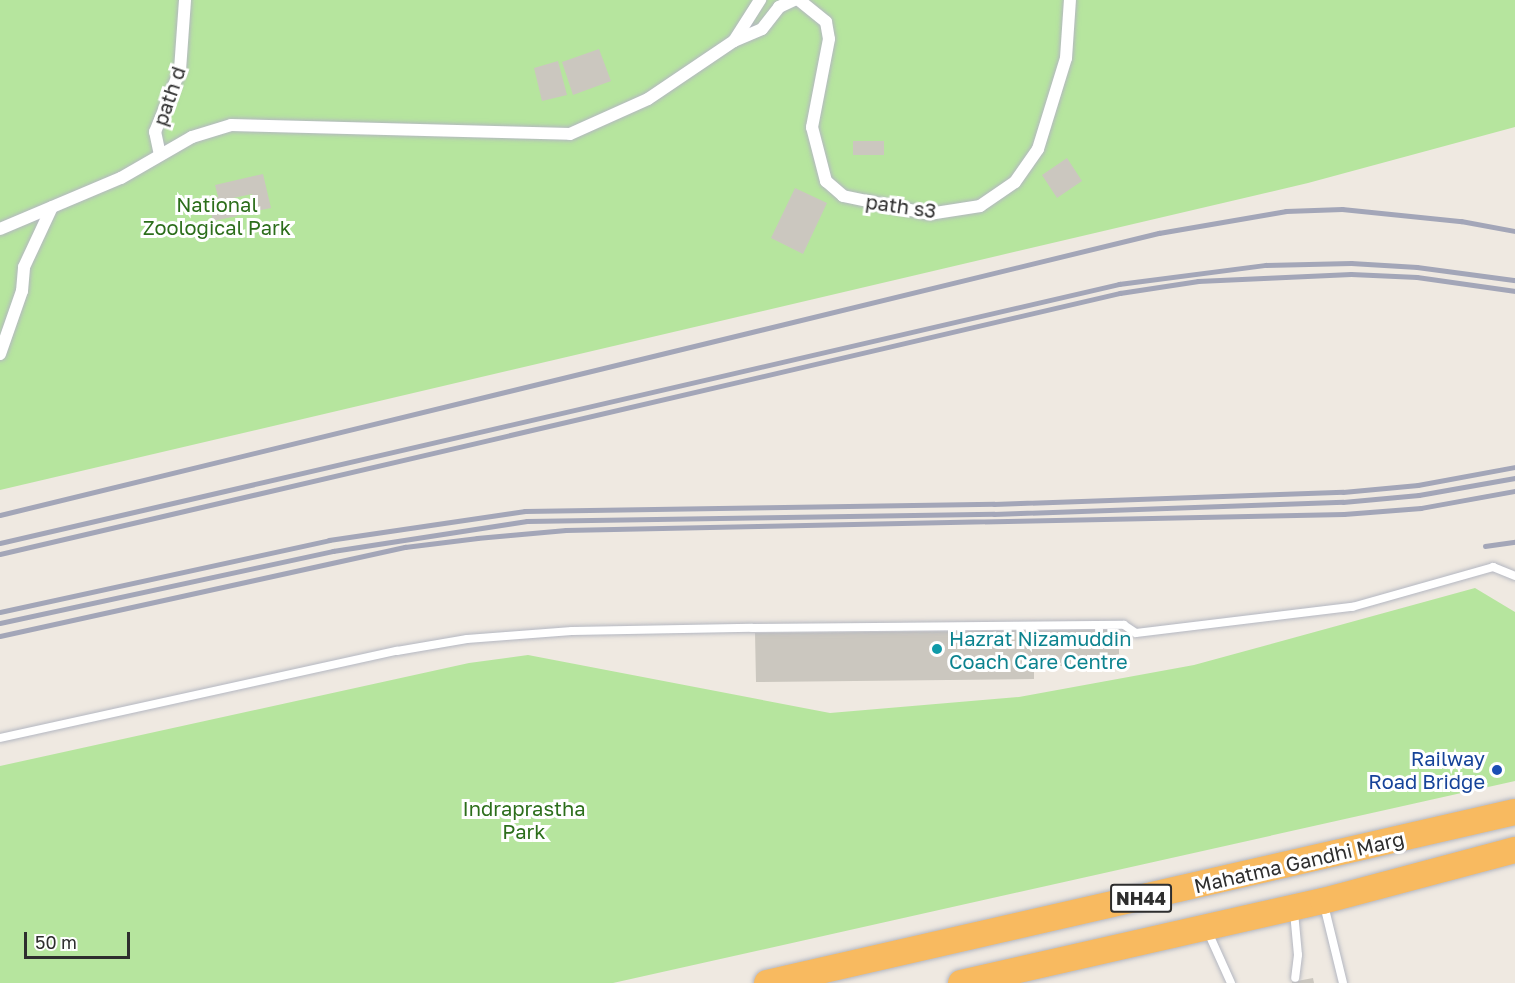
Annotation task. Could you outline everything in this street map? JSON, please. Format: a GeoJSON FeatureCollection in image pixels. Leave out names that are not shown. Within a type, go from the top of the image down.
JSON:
{"type":"FeatureCollection","features":[{"type":"Feature","properties":{"kind":"highway","name":"Mahatma Gandhi Marg"},"geometry":{"type":"LineString","coordinates":[[768,983],[1515,812]]}},
{"type":"Feature","properties":{"kind":"highway","name":"Mahatma Gandhi Marg"},"geometry":{"type":"LineString","coordinates":[[961,983],[1323,901],[1515,850]]}},
{"type":"Feature","properties":{"kind":"street","name":"path d"},"geometry":{"type":"LineString","coordinates":[[160,155],[155,132],[180,70],[185,0]]}},
{"type":"Feature","properties":{"kind":"street"},"geometry":{"type":"LineString","coordinates":[[734,41],[760,0]]}},
{"type":"Feature","properties":{"kind":"street"},"geometry":{"type":"LineString","coordinates":[[0,229],[121,178],[192,136],[231,125],[537,136],[570,134],[648,99],[734,41],[762,29],[779,7],[794,0]]}},
{"type":"Feature","properties":{"kind":"street","name":"path s3"},"geometry":{"type":"LineString","coordinates":[[799,0],[826,22],[829,39],[812,127],[826,181],[843,196],[929,214],[980,206],[1015,182],[1038,149],[1066,58],[1070,0]]}},
{"type":"Feature","properties":{"kind":"street"},"geometry":{"type":"LineString","coordinates":[[0,354],[21,291],[24,267],[52,207]]}},
{"type":"Feature","properties":{"kind":"lane"},"geometry":{"type":"LineString","coordinates":[[0,738],[397,651],[467,639],[572,631],[752,628],[1124,625],[1136,633],[1352,607],[1493,567],[1515,576]]}},
{"type":"Feature","properties":{"kind":"lane"},"geometry":{"type":"LineString","coordinates":[[1323,901],[1343,983]]}},
{"type":"Feature","properties":{"kind":"lane"},"geometry":{"type":"LineString","coordinates":[[1293,908],[1297,928],[1295,978]]}},
{"type":"Feature","properties":{"kind":"lane"},"geometry":{"type":"LineString","coordinates":[[1206,927],[1231,983]]}},
{"type":"Feature","properties":{"kind":"green space","name":"National Zoological Park"},"geometry":{"type":"Polygon","coordinates":[[[0,0],[1515,0],[1515,127],[1308,183],[0,490],[0,0]]]}},
{"type":"Feature","properties":{"kind":"green space","name":"Indraprastha Park"},"geometry":{"type":"Polygon","coordinates":[[[1475,588],[1515,612],[1515,781],[613,983],[0,983],[0,766],[469,663],[528,655],[830,713],[1019,697],[1194,665],[1475,588]]]}},
{"type":"Feature","properties":{"kind":"building"},"geometry":{"type":"Polygon","coordinates":[[[599,49],[611,81],[573,95],[562,62],[599,49]]]}},
{"type":"Feature","properties":{"kind":"building"},"geometry":{"type":"Polygon","coordinates":[[[558,61],[567,95],[542,101],[534,68],[558,61]]]}},
{"type":"Feature","properties":{"kind":"building"},"geometry":{"type":"Polygon","coordinates":[[[853,141],[884,141],[884,155],[853,155],[853,141]]]}},
{"type":"Feature","properties":{"kind":"building"},"geometry":{"type":"Polygon","coordinates":[[[1067,158],[1082,181],[1057,198],[1042,175],[1067,158]]]}},
{"type":"Feature","properties":{"kind":"building"},"geometry":{"type":"Polygon","coordinates":[[[263,174],[271,208],[256,211],[252,194],[233,198],[237,216],[213,221],[208,199],[218,197],[215,185],[263,174]]]}},
{"type":"Feature","properties":{"kind":"building"},"geometry":{"type":"Polygon","coordinates":[[[795,188],[827,203],[803,254],[771,238],[795,188]]]}},
{"type":"Feature","properties":{"kind":"building","name":"Hazrat Nizamuddin Coach Care Centre"},"geometry":{"type":"Polygon","coordinates":[[[1119,630],[1119,666],[1034,666],[1034,679],[756,682],[755,633],[1119,630]]]}},
{"type":"Feature","properties":{"kind":"building"},"geometry":{"type":"Polygon","coordinates":[[[1313,978],[1314,983],[1292,983],[1292,982],[1313,978]]]}},
{"type":"Feature","properties":{"kind":"railway"},"geometry":{"type":"LineString","coordinates":[[0,515],[1159,233],[1286,211],[1342,209],[1461,221],[1515,231]]}},
{"type":"Feature","properties":{"kind":"railway"},"geometry":{"type":"LineString","coordinates":[[0,543],[1119,284],[1266,265],[1351,263],[1417,267],[1515,280]]}},
{"type":"Feature","properties":{"kind":"railway"},"geometry":{"type":"LineString","coordinates":[[0,554],[1120,293],[1198,281],[1351,274],[1417,277],[1515,291]]}},
{"type":"Feature","properties":{"kind":"railway"},"geometry":{"type":"LineString","coordinates":[[0,612],[329,540],[525,511],[994,504],[1343,492],[1418,485],[1515,467]]}},
{"type":"Feature","properties":{"kind":"railway"},"geometry":{"type":"LineString","coordinates":[[0,623],[333,551],[527,521],[994,514],[1343,502],[1419,495],[1515,478]]}},
{"type":"Feature","properties":{"kind":"railway"},"geometry":{"type":"LineString","coordinates":[[0,636],[405,547],[477,538],[566,530],[1344,514],[1421,508],[1515,491]]}},
{"type":"Feature","properties":{"kind":"railway"},"geometry":{"type":"LineString","coordinates":[[1485,546],[1515,542]]}},
{"type":"Feature","properties":{"kind":"place","name":"Hazrat Nizamuddin Coach Care Centre"},"geometry":{"type":"Point","coordinates":[937,649]}},
{"type":"Feature","properties":{"kind":"place","name":"Railway Road Bridge"},"geometry":{"type":"Point","coordinates":[1497,770]}}]}
